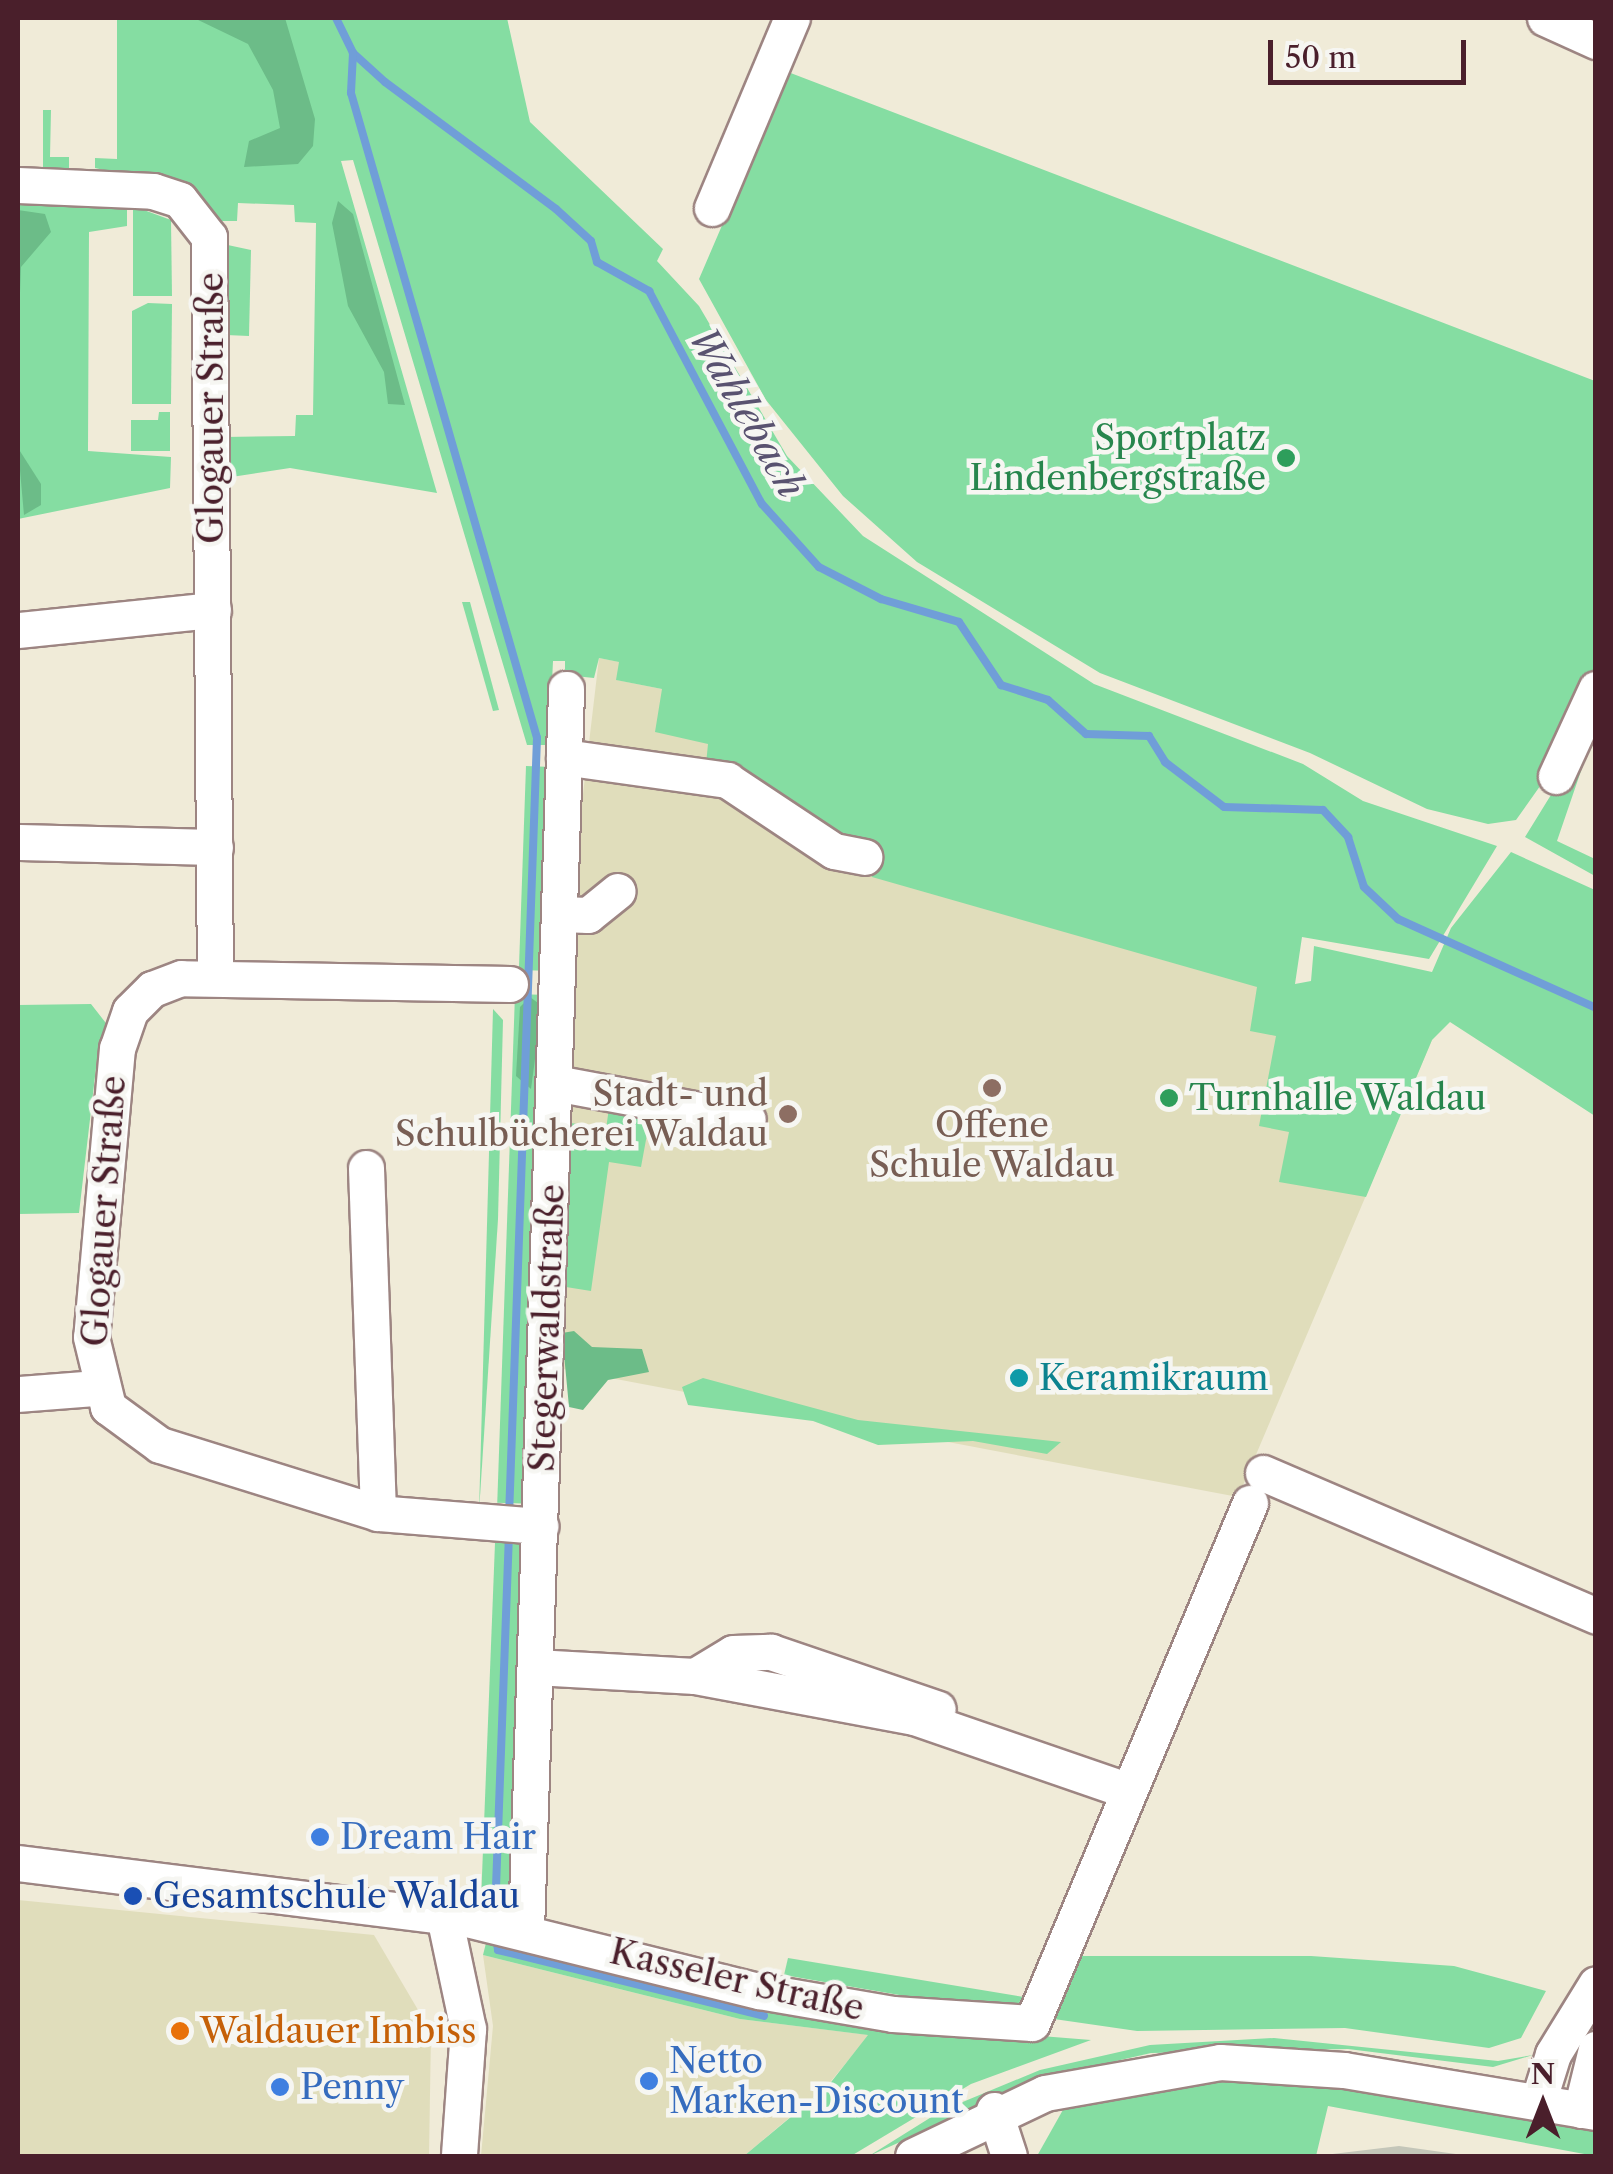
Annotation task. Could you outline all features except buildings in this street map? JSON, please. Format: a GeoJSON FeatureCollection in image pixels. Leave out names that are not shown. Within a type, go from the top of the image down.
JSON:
{"type":"FeatureCollection","features":[{"type":"Feature","properties":{"kind":"street"},"geometry":{"type":"LineString","coordinates":[[712,208],[792,18]]}},
{"type":"Feature","properties":{"kind":"street"},"geometry":{"type":"LineString","coordinates":[[1545,18],[1596,41]]}},
{"type":"Feature","properties":{"kind":"street","name":"Glogauer Straße"},"geometry":{"type":"LineString","coordinates":[[18,185],[153,191],[180,200],[209,237],[214,978]]}},
{"type":"Feature","properties":{"kind":"street"},"geometry":{"type":"LineString","coordinates":[[18,630],[213,610]]}},
{"type":"Feature","properties":{"kind":"street"},"geometry":{"type":"LineString","coordinates":[[1556,776],[1596,689]]}},
{"type":"Feature","properties":{"kind":"street","name":"Stegerwaldstraße"},"geometry":{"type":"LineString","coordinates":[[504,1926],[534,1667],[520,1526],[555,1083],[566,690]]}},
{"type":"Feature","properties":{"kind":"street"},"geometry":{"type":"LineString","coordinates":[[564,757],[727,780],[859,863]]}},
{"type":"Feature","properties":{"kind":"street"},"geometry":{"type":"LineString","coordinates":[[18,842],[214,847]]}},
{"type":"Feature","properties":{"kind":"street"},"geometry":{"type":"LineString","coordinates":[[560,914],[588,915],[618,892]]}},
{"type":"Feature","properties":{"kind":"street","name":"Glogauer Straße"},"geometry":{"type":"LineString","coordinates":[[510,984],[214,978],[152,989],[130,1012],[117,1048],[91,1337],[96,1388],[133,1433],[160,1445],[378,1513],[520,1526]]}},
{"type":"Feature","properties":{"kind":"street"},"geometry":{"type":"LineString","coordinates":[[555,1083],[748,1120]]}},
{"type":"Feature","properties":{"kind":"street"},"geometry":{"type":"LineString","coordinates":[[366,1168],[378,1513]]}},
{"type":"Feature","properties":{"kind":"street","name":"Glogauer Straße"},"geometry":{"type":"LineString","coordinates":[[18,1394],[96,1388]]}},
{"type":"Feature","properties":{"kind":"street"},"geometry":{"type":"LineString","coordinates":[[534,1667],[695,1676],[978,1733],[1126,1790],[1256,1488],[1596,1616]]}},
{"type":"Feature","properties":{"kind":"street","name":"Kasseler Straße"},"geometry":{"type":"LineString","coordinates":[[18,1863],[444,1916],[504,1926],[778,1994],[893,2014],[1032,2023],[1126,1790]]}},
{"type":"Feature","properties":{"kind":"street"},"geometry":{"type":"LineString","coordinates":[[444,1916],[468,2028],[458,2156]]}},
{"type":"Feature","properties":{"kind":"street"},"geometry":{"type":"LineString","coordinates":[[1538,2102],[1553,2054],[1596,1984]]}},
{"type":"Feature","properties":{"kind":"street"},"geometry":{"type":"LineString","coordinates":[[913,2156],[994,2110],[1100,2077],[1246,2062],[1589,2111],[1596,2048]]}},
{"type":"Feature","properties":{"kind":"street"},"geometry":{"type":"LineString","coordinates":[[994,2110],[1009,2156]]}},
{"type":"Feature","properties":{"kind":"shaded area","name":"Offene Schule Waldau"},"geometry":{"type":"Polygon","coordinates":[[[599,658],[620,662],[617,680],[662,689],[709,744],[1258,987],[1432,1040],[1238,1497],[563,1369],[579,828],[599,658]]]}},
{"type":"Feature","properties":{"kind":"shaded area"},"geometry":{"type":"Polygon","coordinates":[[[18,1900],[374,1935],[431,2032],[429,2156],[18,2156],[18,1900]]]}},
{"type":"Feature","properties":{"kind":"shaded area"},"geometry":{"type":"Polygon","coordinates":[[[483,1955],[740,2019],[869,2035],[827,2086],[744,2156],[481,2156],[493,2026],[483,1955]]]}},
{"type":"Feature","properties":{"kind":"shaded area"},"geometry":{"type":"Polygon","coordinates":[[[1399,2146],[1470,2156],[1316,2156],[1399,2146]]]}},
{"type":"Feature","properties":{"kind":"green space"},"geometry":{"type":"Polygon","coordinates":[[[117,18],[507,18],[530,122],[663,249],[657,261],[699,306],[787,456],[863,536],[1094,684],[1303,764],[1363,801],[1497,846],[1429,959],[1302,937],[1295,984],[1311,981],[1314,946],[1432,972],[1451,928],[1511,852],[1595,890],[1595,1116],[1450,1022],[1432,1040],[1366,1197],[1279,1182],[1289,1132],[1259,1126],[1276,1036],[1250,1031],[1257,987],[872,877],[862,851],[706,764],[708,744],[655,732],[662,689],[616,680],[619,662],[599,658],[594,678],[565,675],[565,661],[553,661],[549,745],[527,745],[353,160],[341,161],[437,493],[290,468],[225,478],[224,437],[295,436],[296,415],[313,415],[316,223],[295,222],[294,205],[238,203],[237,221],[217,221],[185,188],[95,168],[95,158],[117,159],[117,18]]]}},
{"type":"Feature","properties":{"kind":"green space"},"geometry":{"type":"Polygon","coordinates":[[[194,18],[285,18],[315,119],[313,146],[298,164],[244,167],[249,141],[280,128],[273,90],[248,44],[194,18]]]}},
{"type":"Feature","properties":{"kind":"green space"},"geometry":{"type":"Polygon","coordinates":[[[788,72],[1595,381],[1595,669],[1550,772],[1516,820],[1488,824],[1427,809],[1310,753],[1100,673],[917,562],[843,496],[766,400],[699,279],[788,72]]]}},
{"type":"Feature","properties":{"kind":"green space"},"geometry":{"type":"Polygon","coordinates":[[[43,110],[51,110],[50,157],[69,157],[69,168],[43,168],[43,110]]]}},
{"type":"Feature","properties":{"kind":"green space"},"geometry":{"type":"Polygon","coordinates":[[[338,201],[353,214],[405,405],[388,404],[384,372],[348,306],[332,223],[338,201]]]}},
{"type":"Feature","properties":{"kind":"green space"},"geometry":{"type":"Polygon","coordinates":[[[18,205],[127,205],[127,226],[89,232],[88,451],[171,457],[170,488],[18,519],[18,205]]]}},
{"type":"Feature","properties":{"kind":"green space"},"geometry":{"type":"Polygon","coordinates":[[[133,206],[171,220],[172,296],[133,296],[133,206]]]}},
{"type":"Feature","properties":{"kind":"green space"},"geometry":{"type":"Polygon","coordinates":[[[18,210],[45,214],[51,232],[21,267],[18,345],[18,210]]]}},
{"type":"Feature","properties":{"kind":"green space"},"geometry":{"type":"Polygon","coordinates":[[[223,244],[251,250],[249,336],[226,335],[223,244]]]}},
{"type":"Feature","properties":{"kind":"green space"},"geometry":{"type":"Polygon","coordinates":[[[148,303],[172,304],[171,404],[132,404],[132,311],[148,303]]]}},
{"type":"Feature","properties":{"kind":"green space"},"geometry":{"type":"Polygon","coordinates":[[[159,412],[170,412],[170,451],[131,451],[131,420],[158,420],[159,412]]]}},
{"type":"Feature","properties":{"kind":"green space"},"geometry":{"type":"Polygon","coordinates":[[[18,448],[41,484],[41,505],[24,515],[18,448]]]}},
{"type":"Feature","properties":{"kind":"green space"},"geometry":{"type":"Polygon","coordinates":[[[462,602],[470,602],[499,710],[493,711],[462,602]]]}},
{"type":"Feature","properties":{"kind":"green space"},"geometry":{"type":"Polygon","coordinates":[[[1595,730],[1557,841],[1595,859],[1595,876],[1525,837],[1562,777],[1573,780],[1595,730]]]}},
{"type":"Feature","properties":{"kind":"green space"},"geometry":{"type":"Polygon","coordinates":[[[526,766],[552,767],[545,971],[519,970],[526,766]]]}},
{"type":"Feature","properties":{"kind":"green space"},"geometry":{"type":"Polygon","coordinates":[[[515,994],[540,995],[522,1504],[497,1503],[515,994]]]}},
{"type":"Feature","properties":{"kind":"green space"},"geometry":{"type":"Polygon","coordinates":[[[530,997],[542,1006],[531,1089],[516,1076],[520,1007],[530,997]]]}},
{"type":"Feature","properties":{"kind":"green space"},"geometry":{"type":"Polygon","coordinates":[[[91,1004],[109,1027],[98,1051],[79,1213],[18,1214],[18,1005],[91,1004]]]}},
{"type":"Feature","properties":{"kind":"green space"},"geometry":{"type":"Polygon","coordinates":[[[493,1009],[503,1020],[498,1219],[479,1512],[493,1009]]]}},
{"type":"Feature","properties":{"kind":"green space"},"geometry":{"type":"Polygon","coordinates":[[[609,1108],[656,1117],[658,1130],[648,1129],[641,1167],[609,1162],[591,1291],[566,1287],[571,1123],[606,1129],[609,1108]]]}},
{"type":"Feature","properties":{"kind":"green space"},"geometry":{"type":"Polygon","coordinates":[[[574,1331],[592,1347],[642,1349],[649,1372],[608,1380],[583,1410],[569,1407],[562,1333],[574,1331]]]}},
{"type":"Feature","properties":{"kind":"green space"},"geometry":{"type":"Polygon","coordinates":[[[703,1378],[858,1420],[1061,1442],[1047,1454],[973,1441],[878,1445],[813,1421],[688,1405],[682,1387],[703,1378]]]}},
{"type":"Feature","properties":{"kind":"green space"},"geometry":{"type":"Polygon","coordinates":[[[495,1543],[524,1543],[510,1906],[481,1901],[495,1543]]]}},
{"type":"Feature","properties":{"kind":"green space"},"geometry":{"type":"Polygon","coordinates":[[[487,1939],[887,2024],[1091,2040],[971,2084],[851,2156],[744,2156],[828,2086],[868,2035],[740,2019],[483,1955],[487,1939]]]}},
{"type":"Feature","properties":{"kind":"green space"},"geometry":{"type":"Polygon","coordinates":[[[1073,1956],[1311,1956],[1454,1966],[1546,1991],[1521,2038],[1489,2048],[1345,2028],[1137,2031],[1054,2019],[1073,1956]]]}},
{"type":"Feature","properties":{"kind":"green space"},"geometry":{"type":"Polygon","coordinates":[[[788,1958],[1024,1997],[1009,2014],[784,1975],[788,1958]]]}},
{"type":"Feature","properties":{"kind":"green space"},"geometry":{"type":"Polygon","coordinates":[[[1274,2038],[1498,2061],[1533,2055],[1493,2067],[1348,2049],[1151,2053],[1042,2078],[869,2156],[941,2111],[1040,2070],[1150,2045],[1274,2038]]]}},
{"type":"Feature","properties":{"kind":"green space"},"geometry":{"type":"Polygon","coordinates":[[[1195,2079],[1283,2080],[1596,2126],[1595,2156],[1328,2106],[1316,2156],[1037,2156],[1064,2108],[1195,2079]]]}},
{"type":"Feature","properties":{"kind":"waterway","name":"Wahlebach"},"geometry":{"type":"LineString","coordinates":[[336,18],[353,53],[385,82],[556,209],[591,241],[597,262],[649,291],[762,504],[819,567],[881,599],[959,622],[1001,685],[1048,700],[1086,734],[1149,736],[1165,762],[1224,807],[1323,810],[1348,837],[1364,887],[1398,919],[1596,1008]]}},
{"type":"Feature","properties":{"kind":"waterway"},"geometry":{"type":"LineString","coordinates":[[353,53],[351,93],[537,738],[509,1515]]}},
{"type":"Feature","properties":{"kind":"waterway"},"geometry":{"type":"LineString","coordinates":[[495,1915],[509,1534]]}},
{"type":"Feature","properties":{"kind":"waterway"},"geometry":{"type":"LineString","coordinates":[[495,1934],[498,1950],[764,2016]]}},
{"type":"Feature","properties":{"kind":"place","name":"Sportplatz Lindenbergstraße"},"geometry":{"type":"Point","coordinates":[1286,458]}},
{"type":"Feature","properties":{"kind":"place","name":"Offene Schule Waldau"},"geometry":{"type":"Point","coordinates":[992,1088]}},
{"type":"Feature","properties":{"kind":"place","name":"Turnhalle Waldau"},"geometry":{"type":"Point","coordinates":[1169,1098]}},
{"type":"Feature","properties":{"kind":"place","name":"Stadt- und Schulbücherei Waldau"},"geometry":{"type":"Point","coordinates":[788,1114]}},
{"type":"Feature","properties":{"kind":"place","name":"Keramikraum"},"geometry":{"type":"Point","coordinates":[1019,1378]}},
{"type":"Feature","properties":{"kind":"place","name":"Dream Hair"},"geometry":{"type":"Point","coordinates":[320,1837]}},
{"type":"Feature","properties":{"kind":"place","name":"Gesamtschule Waldau"},"geometry":{"type":"Point","coordinates":[133,1896]}},
{"type":"Feature","properties":{"kind":"place","name":"Waldauer Imbiss"},"geometry":{"type":"Point","coordinates":[180,2031]}},
{"type":"Feature","properties":{"kind":"place","name":"Netto Marken-Discount"},"geometry":{"type":"Point","coordinates":[649,2081]}},
{"type":"Feature","properties":{"kind":"place","name":"Penny"},"geometry":{"type":"Point","coordinates":[280,2087]}}]}
